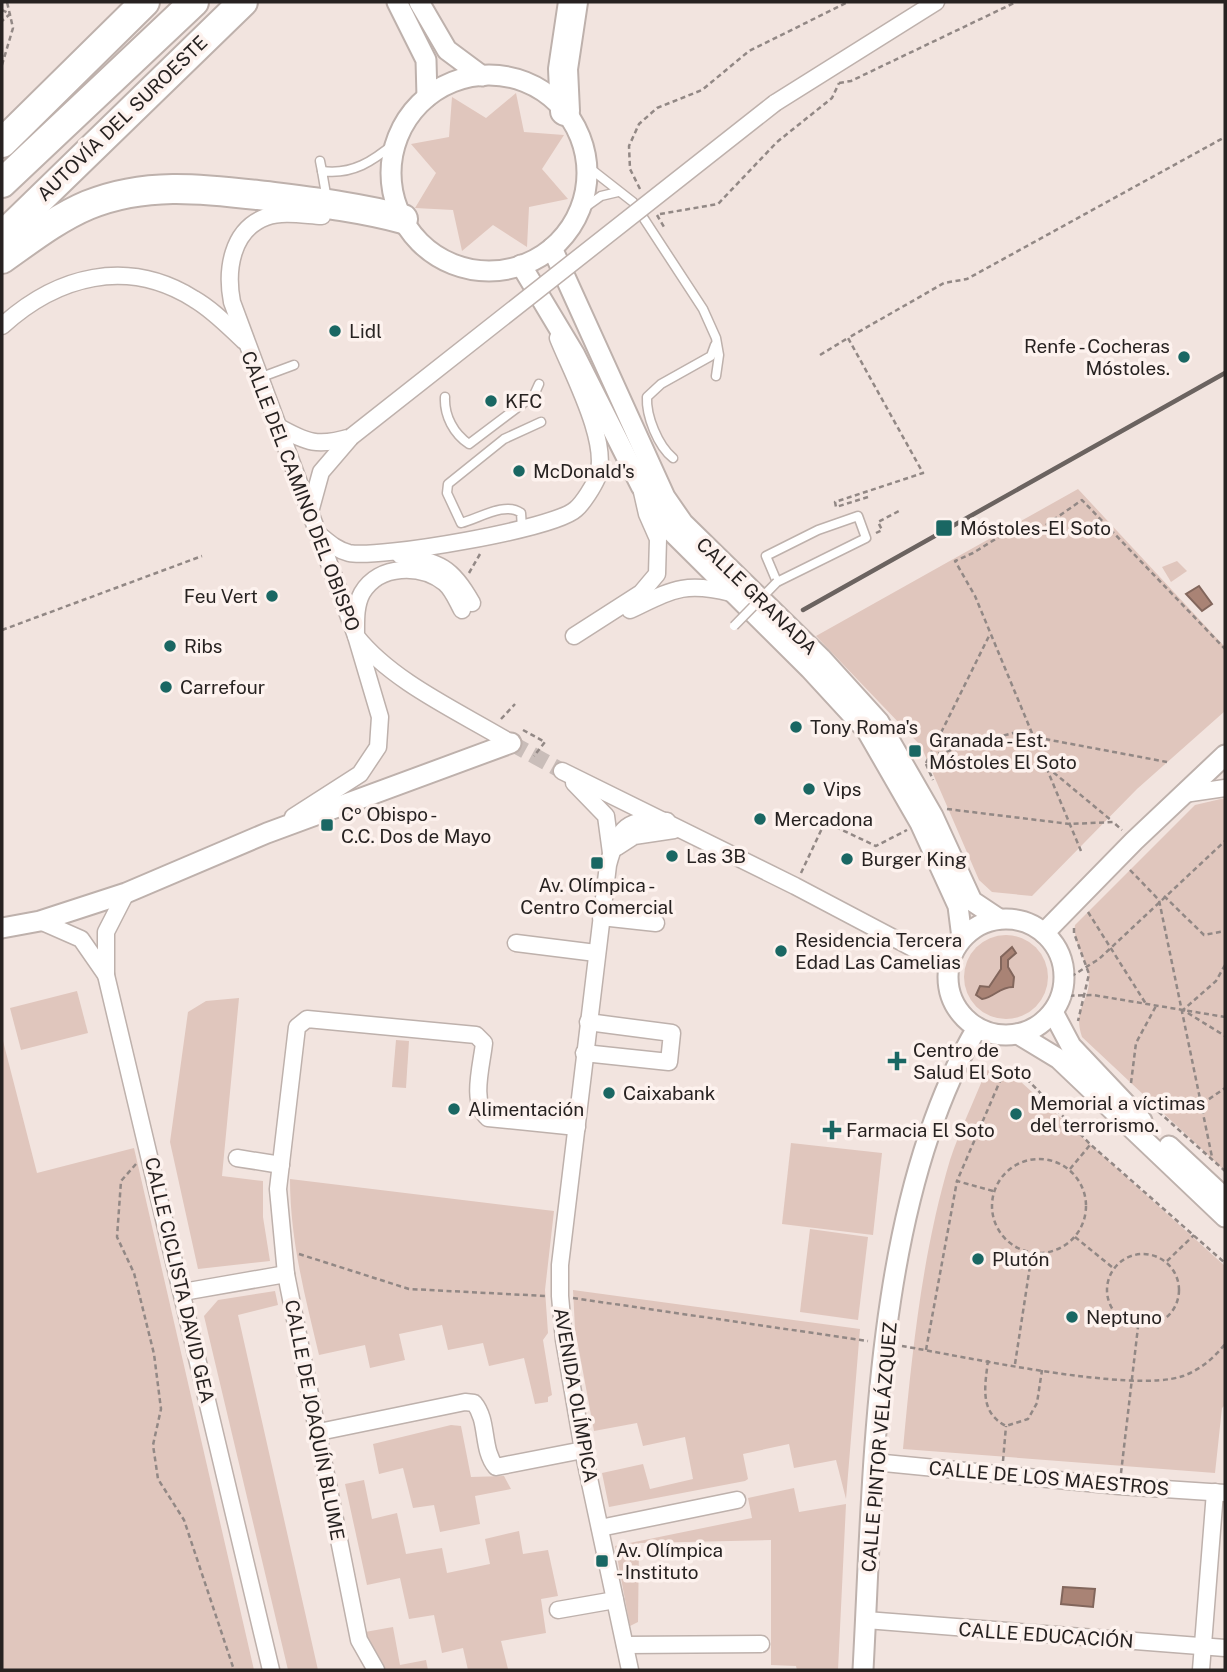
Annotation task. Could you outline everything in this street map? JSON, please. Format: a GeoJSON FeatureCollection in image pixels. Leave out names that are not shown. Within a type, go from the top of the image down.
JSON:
{"type":"FeatureCollection","features":[{"type":"Feature","properties":{"kind":"highway"},"geometry":{"type":"LineString","coordinates":[[2,143],[145,2]]}},
{"type":"Feature","properties":{"kind":"highway","name":"AUTOVÍA DEL SUROESTE"},"geometry":{"type":"LineString","coordinates":[[2,183],[194,2]]}},
{"type":"Feature","properties":{"kind":"highway","name":"AUTOVÍA DEL SUROESTE"},"geometry":{"type":"LineString","coordinates":[[2,236],[243,2]]}},
{"type":"Feature","properties":{"kind":"highway"},"geometry":{"type":"LineString","coordinates":[[565,111],[563,69],[573,2]]}},
{"type":"Feature","properties":{"kind":"highway"},"geometry":{"type":"LineString","coordinates":[[2,259],[42,230],[87,205],[160,188],[186,187],[327,204],[403,219]]}},
{"type":"Feature","properties":{"kind":"street"},"geometry":{"type":"LineString","coordinates":[[397,2],[426,61],[427,97]]}},
{"type":"Feature","properties":{"kind":"street"},"geometry":{"type":"LineString","coordinates":[[419,2],[447,50],[482,76]]}},
{"type":"Feature","properties":{"kind":"street"},"geometry":{"type":"LineString","coordinates":[[310,512],[321,472],[351,437],[775,103],[936,2]]}},
{"type":"Feature","properties":{"kind":"street"},"geometry":{"type":"LineString","coordinates":[[482,76],[522,81],[545,93],[565,111],[580,136],[587,166],[586,189],[580,211],[568,231],[552,248],[522,265],[494,271],[453,265],[419,242],[403,219],[393,195],[392,181],[396,142],[412,113],[427,97],[453,82],[482,76]]}},
{"type":"Feature","properties":{"kind":"street","name":"CALLE DEL CAMINO DEL OBISPO"},"geometry":{"type":"LineString","coordinates":[[267,833],[360,774],[378,747],[380,717],[356,636],[246,342],[228,282],[229,265],[237,244],[250,225],[267,216],[286,213],[341,218],[375,212]]}},
{"type":"Feature","properties":{"kind":"street","name":"CALLE GRANADA"},"geometry":{"type":"LineString","coordinates":[[552,248],[665,497],[683,523],[821,658],[879,722],[933,816],[972,901],[999,919]]}},
{"type":"Feature","properties":{"kind":"street","name":"CALLE GRANADA"},"geometry":{"type":"LineString","coordinates":[[522,265],[641,486],[672,532],[810,669],[867,731],[920,823],[958,906],[962,938]]}},
{"type":"Feature","properties":{"kind":"street"},"geometry":{"type":"LineString","coordinates":[[2,327],[42,294],[67,283],[99,277],[127,276],[173,287],[195,299],[246,342]]}},
{"type":"Feature","properties":{"kind":"street"},"geometry":{"type":"LineString","coordinates":[[317,533],[330,544],[350,553],[390,553],[540,525],[576,510],[597,477],[600,444],[549,312]]}},
{"type":"Feature","properties":{"kind":"street"},"geometry":{"type":"LineString","coordinates":[[277,426],[312,443],[329,444],[351,437]]}},
{"type":"Feature","properties":{"kind":"street"},"geometry":{"type":"LineString","coordinates":[[641,486],[647,514],[658,538],[657,574],[641,593],[574,636],[670,591],[694,585],[732,593]]}},
{"type":"Feature","properties":{"kind":"street"},"geometry":{"type":"LineString","coordinates":[[390,553],[435,562],[450,570],[462,584],[467,606],[446,583],[433,576],[412,570],[386,573],[370,582],[362,593],[358,604],[356,636],[372,656],[393,671],[511,743]]}},
{"type":"Feature","properties":{"kind":"street"},"geometry":{"type":"LineString","coordinates":[[2,928],[40,921],[126,893],[267,833],[511,743]]}},
{"type":"Feature","properties":{"kind":"street"},"geometry":{"type":"LineString","coordinates":[[1044,933],[1134,841],[1224,756]]}},
{"type":"Feature","properties":{"kind":"street"},"geometry":{"type":"LineString","coordinates":[[643,834],[606,816],[562,771],[667,821],[922,953],[950,959]]}},
{"type":"Feature","properties":{"kind":"street"},"geometry":{"type":"LineString","coordinates":[[1184,794],[1225,788]]}},
{"type":"Feature","properties":{"kind":"street","name":"AVENIDA OLÍMPICA"},"geometry":{"type":"LineString","coordinates":[[606,816],[611,853],[596,953],[559,1265],[564,1340],[583,1450],[630,1670]]}},
{"type":"Feature","properties":{"kind":"street"},"geometry":{"type":"LineString","coordinates":[[626,827],[640,819],[667,821]]}},
{"type":"Feature","properties":{"kind":"street","name":"AVENIDA OLÍMPICA"},"geometry":{"type":"LineString","coordinates":[[611,853],[626,827]]}},
{"type":"Feature","properties":{"kind":"street"},"geometry":{"type":"LineString","coordinates":[[611,853],[620,844],[643,834],[684,830]]}},
{"type":"Feature","properties":{"kind":"street","name":"CALLE CICLISTA DAVID GEA"},"geometry":{"type":"LineString","coordinates":[[126,893],[106,932],[106,975],[271,1670]]}},
{"type":"Feature","properties":{"kind":"street"},"geometry":{"type":"LineString","coordinates":[[601,917],[656,923]]}},
{"type":"Feature","properties":{"kind":"street"},"geometry":{"type":"LineString","coordinates":[[1059,996],[1037,1026],[1018,1034],[1000,1035],[977,1028],[957,1009],[950,993],[947,976],[950,959],[962,938],[979,925],[999,919],[1019,920],[1044,933],[1062,961],[1059,996],[1071,1046],[1136,1115],[1225,1198]]}},
{"type":"Feature","properties":{"kind":"street"},"geometry":{"type":"LineString","coordinates":[[40,921],[81,939],[106,975]]}},
{"type":"Feature","properties":{"kind":"street"},"geometry":{"type":"LineString","coordinates":[[516,943],[596,953]]}},
{"type":"Feature","properties":{"kind":"street","name":"CALLE DE JOAQUÍN BLUME"},"geometry":{"type":"LineString","coordinates":[[376,1670],[359,1640],[282,1249],[278,1200],[297,1027],[307,1019],[476,1035],[484,1043],[478,1101],[483,1114],[488,1118],[577,1127]]}},
{"type":"Feature","properties":{"kind":"street"},"geometry":{"type":"LineString","coordinates":[[584,1053],[668,1062],[672,1033],[588,1022]]}},
{"type":"Feature","properties":{"kind":"street","name":"CALLE PINTOR VELÁZQUEZ"},"geometry":{"type":"LineString","coordinates":[[863,1670],[874,1462],[885,1343],[918,1171],[961,1055],[977,1028]]}},
{"type":"Feature","properties":{"kind":"street"},"geometry":{"type":"LineString","coordinates":[[1018,1034],[1059,1059],[1225,1217]]}},
{"type":"Feature","properties":{"kind":"street"},"geometry":{"type":"LineString","coordinates":[[236,1158],[281,1165]]}},
{"type":"Feature","properties":{"kind":"street"},"geometry":{"type":"LineString","coordinates":[[183,1292],[286,1274]]}},
{"type":"Feature","properties":{"kind":"street"},"geometry":{"type":"LineString","coordinates":[[319,1432],[474,1402],[482,1412],[490,1460],[496,1467],[583,1450]]}},
{"type":"Feature","properties":{"kind":"street","name":"CALLE DE LOS MAESTROS"},"geometry":{"type":"LineString","coordinates":[[874,1462],[1220,1493]]}},
{"type":"Feature","properties":{"kind":"street"},"geometry":{"type":"LineString","coordinates":[[1201,1670],[1220,1493]]}},
{"type":"Feature","properties":{"kind":"street"},"geometry":{"type":"LineString","coordinates":[[600,1528],[737,1500]]}},
{"type":"Feature","properties":{"kind":"street"},"geometry":{"type":"LineString","coordinates":[[558,1610],[615,1600]]}},
{"type":"Feature","properties":{"kind":"street","name":"CALLE EDUCACIÓN"},"geometry":{"type":"LineString","coordinates":[[866,1620],[1225,1648]]}},
{"type":"Feature","properties":{"kind":"street"},"geometry":{"type":"LineString","coordinates":[[625,1645],[761,1644]]}},
{"type":"Feature","properties":{"kind":"lane"},"geometry":{"type":"LineString","coordinates":[[322,171],[338,173],[369,164],[396,142]]}},
{"type":"Feature","properties":{"kind":"lane"},"geometry":{"type":"LineString","coordinates":[[320,161],[327,204]]}},
{"type":"Feature","properties":{"kind":"lane"},"geometry":{"type":"LineString","coordinates":[[587,166],[633,202],[703,309],[716,338],[719,355],[716,376]]}},
{"type":"Feature","properties":{"kind":"lane"},"geometry":{"type":"LineString","coordinates":[[580,211],[601,196],[618,192]]}},
{"type":"Feature","properties":{"kind":"lane"},"geometry":{"type":"LineString","coordinates":[[674,458],[664,450],[647,411],[647,397],[661,384],[711,356],[716,338]]}},
{"type":"Feature","properties":{"kind":"lane"},"geometry":{"type":"LineString","coordinates":[[259,378],[295,365]]}},
{"type":"Feature","properties":{"kind":"lane"},"geometry":{"type":"LineString","coordinates":[[445,397],[444,411],[460,438],[469,444],[534,395],[539,384]]}},
{"type":"Feature","properties":{"kind":"lane"},"geometry":{"type":"LineString","coordinates":[[522,528],[521,513],[515,509],[461,523],[447,493],[448,484],[504,439],[541,422]]}},
{"type":"Feature","properties":{"kind":"lane"},"geometry":{"type":"LineString","coordinates":[[734,626],[777,582],[866,538],[858,516],[818,530],[766,556],[777,582]]}},
{"type":"Feature","properties":{"kind":"path"},"geometry":{"type":"LineString","coordinates":[[2,65],[13,28],[7,2]]}},
{"type":"Feature","properties":{"kind":"path"},"geometry":{"type":"LineString","coordinates":[[644,194],[630,169],[629,146],[639,124],[657,108],[702,90],[749,51],[848,2]]}},
{"type":"Feature","properties":{"kind":"path"},"geometry":{"type":"LineString","coordinates":[[669,234],[657,215],[719,204],[777,142],[832,98],[839,83],[862,75],[1016,2]]}},
{"type":"Feature","properties":{"kind":"path"},"geometry":{"type":"LineString","coordinates":[[2,10],[10,14]]}},
{"type":"Feature","properties":{"kind":"path"},"geometry":{"type":"LineString","coordinates":[[2,21],[10,14]]}},
{"type":"Feature","properties":{"kind":"path"},"geometry":{"type":"LineString","coordinates":[[820,355],[944,282],[967,279],[1225,137]]}},
{"type":"Feature","properties":{"kind":"path"},"geometry":{"type":"LineString","coordinates":[[848,338],[923,472],[835,502],[836,507],[867,497]]}},
{"type":"Feature","properties":{"kind":"path"},"geometry":{"type":"LineString","coordinates":[[1081,851],[975,596],[955,561],[1002,535],[1036,532],[1082,500],[1225,649]]}},
{"type":"Feature","properties":{"kind":"path"},"geometry":{"type":"LineString","coordinates":[[866,538],[882,530],[878,522],[899,511]]}},
{"type":"Feature","properties":{"kind":"path"},"geometry":{"type":"LineString","coordinates":[[462,584],[495,533]]}},
{"type":"Feature","properties":{"kind":"path"},"geometry":{"type":"LineString","coordinates":[[2,630],[202,556]]}},
{"type":"Feature","properties":{"kind":"path"},"geometry":{"type":"LineString","coordinates":[[917,754],[926,764],[990,634]]}},
{"type":"Feature","properties":{"kind":"path"},"geometry":{"type":"LineString","coordinates":[[930,755],[1013,733],[1167,762]]}},
{"type":"Feature","properties":{"kind":"path"},"geometry":{"type":"LineString","coordinates":[[1044,764],[1134,841]]}},
{"type":"Feature","properties":{"kind":"path"},"geometry":{"type":"LineString","coordinates":[[947,808],[1069,824],[1113,822]]}},
{"type":"Feature","properties":{"kind":"path"},"geometry":{"type":"LineString","coordinates":[[795,886],[825,822],[876,846],[920,823]]}},
{"type":"Feature","properties":{"kind":"path"},"geometry":{"type":"LineString","coordinates":[[1059,996],[1225,841]]}},
{"type":"Feature","properties":{"kind":"path"},"geometry":{"type":"LineString","coordinates":[[1122,878],[1138,862]]}},
{"type":"Feature","properties":{"kind":"path"},"geometry":{"type":"LineString","coordinates":[[1130,870],[1159,900],[1212,1159]]}},
{"type":"Feature","properties":{"kind":"path"},"geometry":{"type":"LineString","coordinates":[[1164,896],[1204,935],[1225,931]]}},
{"type":"Feature","properties":{"kind":"path"},"geometry":{"type":"LineString","coordinates":[[1081,919],[1096,904]]}},
{"type":"Feature","properties":{"kind":"path"},"geometry":{"type":"LineString","coordinates":[[1088,912],[1146,1004]]}},
{"type":"Feature","properties":{"kind":"path"},"geometry":{"type":"LineString","coordinates":[[1075,925],[1073,933],[1087,967],[1086,995],[1078,1012],[1080,1031]]}},
{"type":"Feature","properties":{"kind":"path"},"geometry":{"type":"LineString","coordinates":[[1183,1010],[1216,981],[1225,965]]}},
{"type":"Feature","properties":{"kind":"path"},"geometry":{"type":"LineString","coordinates":[[1059,996],[1086,995],[1225,1017]]}},
{"type":"Feature","properties":{"kind":"path"},"geometry":{"type":"LineString","coordinates":[[1121,1077],[1131,1087],[1136,1043],[1156,1006]]}},
{"type":"Feature","properties":{"kind":"path"},"geometry":{"type":"LineString","coordinates":[[1183,1010],[1225,1036]]}},
{"type":"Feature","properties":{"kind":"path"},"geometry":{"type":"LineString","coordinates":[[926,1350],[957,1181],[1000,1081],[1019,1071],[1090,1144],[1225,1263]]}},
{"type":"Feature","properties":{"kind":"path"},"geometry":{"type":"LineString","coordinates":[[1202,1104],[1225,1088]]}},
{"type":"Feature","properties":{"kind":"path"},"geometry":{"type":"LineString","coordinates":[[1152,1105],[1225,1171]]}},
{"type":"Feature","properties":{"kind":"path"},"geometry":{"type":"LineString","coordinates":[[1070,1169],[1090,1144]]}},
{"type":"Feature","properties":{"kind":"path"},"geometry":{"type":"LineString","coordinates":[[149,1148],[121,1181],[117,1237],[134,1273],[154,1354],[161,1409],[153,1445],[158,1479],[184,1520],[234,1670]]}},
{"type":"Feature","properties":{"kind":"path"},"geometry":{"type":"LineString","coordinates":[[1046,1158],[1070,1169],[1081,1183],[1086,1200],[1084,1221],[1075,1237],[1050,1252],[1032,1253],[1014,1247],[998,1232],[991,1210],[993,1191],[1003,1173],[1023,1161],[1046,1158]]}},
{"type":"Feature","properties":{"kind":"path"},"geometry":{"type":"LineString","coordinates":[[957,1181],[993,1191]]}},
{"type":"Feature","properties":{"kind":"path"},"geometry":{"type":"LineString","coordinates":[[1167,1261],[1194,1235]]}},
{"type":"Feature","properties":{"kind":"path"},"geometry":{"type":"LineString","coordinates":[[1075,1237],[1112,1267]]}},
{"type":"Feature","properties":{"kind":"path"},"geometry":{"type":"LineString","coordinates":[[282,1249],[409,1289],[560,1296],[1130,1381],[1182,1376],[1215,1357],[1225,1344]]}},
{"type":"Feature","properties":{"kind":"path"},"geometry":{"type":"LineString","coordinates":[[1015,1365],[1032,1253]]}},
{"type":"Feature","properties":{"kind":"path"},"geometry":{"type":"LineString","coordinates":[[1147,1253],[1167,1261],[1180,1287],[1177,1303],[1167,1317],[1138,1326],[1119,1319],[1109,1305],[1105,1289],[1112,1267],[1128,1256],[1147,1253]]}},
{"type":"Feature","properties":{"kind":"path"},"geometry":{"type":"LineString","coordinates":[[1119,1486],[1138,1326]]}},
{"type":"Feature","properties":{"kind":"path"},"geometry":{"type":"LineString","coordinates":[[988,1360],[984,1400],[993,1419],[1006,1426],[1028,1419],[1038,1402],[1042,1369]]}},
{"type":"Feature","properties":{"kind":"path"},"geometry":{"type":"LineString","coordinates":[[1002,1474],[1006,1426]]}},
{"type":"Feature","properties":{"kind":"shaded area"},"geometry":{"type":"Polygon","coordinates":[[[516,93],[524,132],[564,135],[542,169],[568,199],[529,207],[527,247],[493,225],[462,251],[453,210],[415,208],[436,173],[411,144],[449,137],[452,97],[486,118],[516,93]]]}},
{"type":"Feature","properties":{"kind":"shaded area"},"geometry":{"type":"Polygon","coordinates":[[[1078,489],[1225,647],[1225,711],[1137,789],[1032,896],[992,892],[979,880],[921,746],[816,636],[1078,489]]]}},
{"type":"Feature","properties":{"kind":"shaded area"},"geometry":{"type":"Polygon","coordinates":[[[1177,561],[1187,571],[1171,582],[1162,567],[1177,561]]]}},
{"type":"Feature","properties":{"kind":"shaded area"},"geometry":{"type":"Polygon","coordinates":[[[1199,586],[1212,604],[1202,611],[1186,594],[1199,586]]]}},
{"type":"Feature","properties":{"kind":"shaded area"},"geometry":{"type":"Polygon","coordinates":[[[1225,798],[1225,1171],[1082,1037],[1079,1019],[1089,978],[1078,945],[1075,925],[1195,805],[1225,798]]]}},
{"type":"Feature","properties":{"kind":"shaded area"},"geometry":{"type":"Polygon","coordinates":[[[998,935],[1014,935],[1030,942],[1041,953],[1048,969],[1045,993],[1036,1007],[1014,1019],[998,1019],[982,1012],[971,1001],[964,985],[964,969],[971,953],[982,942],[998,935]]]}},
{"type":"Feature","properties":{"kind":"shaded area"},"geometry":{"type":"Polygon","coordinates":[[[1012,947],[1016,953],[1008,960],[1008,967],[1014,977],[1013,987],[982,999],[976,995],[980,986],[989,987],[1001,969],[1001,957],[1012,947]]]}},
{"type":"Feature","properties":{"kind":"shaded area"},"geometry":{"type":"Polygon","coordinates":[[[77,991],[88,1033],[21,1050],[10,1008],[77,991]]]}},
{"type":"Feature","properties":{"kind":"shaded area"},"geometry":{"type":"Polygon","coordinates":[[[239,998],[222,1176],[263,1181],[263,1217],[270,1261],[198,1269],[170,1142],[188,1012],[206,1001],[239,998]]]}},
{"type":"Feature","properties":{"kind":"shaded area"},"geometry":{"type":"Polygon","coordinates":[[[2,1037],[37,1173],[134,1148],[254,1670],[2,1670],[2,1037]]]}},
{"type":"Feature","properties":{"kind":"shaded area"},"geometry":{"type":"Polygon","coordinates":[[[396,1040],[409,1041],[406,1088],[392,1087],[396,1040]]]}},
{"type":"Feature","properties":{"kind":"shaded area"},"geometry":{"type":"Polygon","coordinates":[[[1001,1064],[1225,1266],[1225,1405],[1222,1408],[1215,1473],[903,1449],[919,1304],[940,1195],[954,1149],[986,1071],[1001,1064]]]}},
{"type":"Feature","properties":{"kind":"shaded area"},"geometry":{"type":"Polygon","coordinates":[[[791,1143],[882,1153],[873,1235],[782,1224],[791,1143]]]}},
{"type":"Feature","properties":{"kind":"shaded area"},"geometry":{"type":"Polygon","coordinates":[[[290,1179],[554,1211],[545,1290],[548,1333],[543,1340],[552,1395],[548,1397],[548,1402],[535,1404],[524,1358],[489,1366],[483,1343],[448,1350],[442,1325],[399,1334],[405,1360],[370,1368],[365,1345],[319,1355],[295,1246],[290,1179]]]}},
{"type":"Feature","properties":{"kind":"shaded area"},"geometry":{"type":"Polygon","coordinates":[[[810,1229],[868,1237],[858,1320],[800,1312],[810,1229]]]}},
{"type":"Feature","properties":{"kind":"shaded area"},"geometry":{"type":"Polygon","coordinates":[[[573,1290],[860,1329],[846,1499],[836,1460],[794,1468],[789,1444],[743,1454],[748,1479],[745,1481],[609,1507],[602,1473],[643,1464],[650,1489],[693,1479],[685,1437],[643,1446],[637,1423],[594,1431],[575,1329],[573,1290]]]}},
{"type":"Feature","properties":{"kind":"shaded area"},"geometry":{"type":"Polygon","coordinates":[[[275,1291],[278,1305],[238,1315],[318,1670],[288,1670],[204,1316],[218,1300],[275,1291]]]}},
{"type":"Feature","properties":{"kind":"shaded area"},"geometry":{"type":"Polygon","coordinates":[[[451,1425],[461,1426],[471,1477],[504,1476],[511,1489],[475,1496],[480,1524],[440,1532],[434,1505],[413,1508],[403,1468],[379,1474],[373,1444],[451,1425]]]}},
{"type":"Feature","properties":{"kind":"shaded area"},"geometry":{"type":"Polygon","coordinates":[[[364,1480],[372,1519],[397,1513],[406,1554],[442,1548],[447,1573],[490,1564],[485,1539],[519,1531],[523,1554],[548,1550],[558,1596],[541,1599],[546,1633],[501,1641],[508,1669],[468,1670],[463,1648],[442,1653],[434,1615],[409,1619],[400,1578],[367,1585],[345,1484],[364,1480]]]}},
{"type":"Feature","properties":{"kind":"shaded area"},"geometry":{"type":"Polygon","coordinates":[[[794,1488],[799,1512],[846,1504],[838,1670],[797,1670],[796,1666],[771,1665],[771,1540],[639,1543],[638,1622],[630,1626],[615,1546],[752,1518],[748,1498],[794,1488]]]}},
{"type":"Feature","properties":{"kind":"shaded area"},"geometry":{"type":"Polygon","coordinates":[[[1063,1587],[1095,1589],[1093,1607],[1061,1604],[1063,1587]]]}},
{"type":"Feature","properties":{"kind":"shaded area"},"geometry":{"type":"Polygon","coordinates":[[[393,1627],[400,1665],[426,1660],[428,1670],[383,1670],[367,1644],[365,1632],[393,1627]]]}},
{"type":"Feature","properties":{"kind":"tunnel"},"geometry":{"type":"LineString","coordinates":[[511,743],[562,771]]}},
{"type":"Feature","properties":{"kind":"railway"},"geometry":{"type":"LineString","coordinates":[[803,610],[1225,373]]}},
{"type":"Feature","properties":{"kind":"place","name":"Lidl"},"geometry":{"type":"Point","coordinates":[335,331]}},
{"type":"Feature","properties":{"kind":"place","name":"Renfe - Cocheras Móstoles."},"geometry":{"type":"Point","coordinates":[1184,357]}},
{"type":"Feature","properties":{"kind":"place","name":"KFC"},"geometry":{"type":"Point","coordinates":[491,401]}},
{"type":"Feature","properties":{"kind":"place","name":"McDonald's"},"geometry":{"type":"Point","coordinates":[519,471]}},
{"type":"Feature","properties":{"kind":"place","name":"Móstoles-El Soto"},"geometry":{"type":"Point","coordinates":[944,528]}},
{"type":"Feature","properties":{"kind":"place","name":"Feu Vert"},"geometry":{"type":"Point","coordinates":[272,596]}},
{"type":"Feature","properties":{"kind":"place","name":"Ribs"},"geometry":{"type":"Point","coordinates":[170,646]}},
{"type":"Feature","properties":{"kind":"place","name":"Carrefour"},"geometry":{"type":"Point","coordinates":[166,687]}},
{"type":"Feature","properties":{"kind":"place","name":"Tony Roma's"},"geometry":{"type":"Point","coordinates":[796,727]}},
{"type":"Feature","properties":{"kind":"place","name":"Granada - Est. Móstoles El Soto"},"geometry":{"type":"Point","coordinates":[915,751]}},
{"type":"Feature","properties":{"kind":"place","name":"Vips"},"geometry":{"type":"Point","coordinates":[809,789]}},
{"type":"Feature","properties":{"kind":"place","name":"Mercadona"},"geometry":{"type":"Point","coordinates":[760,819]}},
{"type":"Feature","properties":{"kind":"place","name":"Cº Obispo - C.C. Dos de Mayo"},"geometry":{"type":"Point","coordinates":[327,825]}},
{"type":"Feature","properties":{"kind":"place","name":"Las 3B"},"geometry":{"type":"Point","coordinates":[672,856]}},
{"type":"Feature","properties":{"kind":"place","name":"Burger King"},"geometry":{"type":"Point","coordinates":[847,859]}},
{"type":"Feature","properties":{"kind":"place","name":"Av. Olímpica - Centro Comercial"},"geometry":{"type":"Point","coordinates":[597,863]}},
{"type":"Feature","properties":{"kind":"place","name":"Residencia Tercera Edad Las Camelias"},"geometry":{"type":"Point","coordinates":[781,951]}},
{"type":"Feature","properties":{"kind":"place","name":"Centro de Salud El Soto"},"geometry":{"type":"Point","coordinates":[897,1061]}},
{"type":"Feature","properties":{"kind":"place","name":"Caixabank"},"geometry":{"type":"Point","coordinates":[609,1093]}},
{"type":"Feature","properties":{"kind":"place","name":"Alimentación"},"geometry":{"type":"Point","coordinates":[454,1109]}},
{"type":"Feature","properties":{"kind":"place","name":"Memorial a víctimas del terrorismo."},"geometry":{"type":"Point","coordinates":[1016,1114]}},
{"type":"Feature","properties":{"kind":"place","name":"Farmacia El Soto"},"geometry":{"type":"Point","coordinates":[832,1130]}},
{"type":"Feature","properties":{"kind":"place","name":"Plutón"},"geometry":{"type":"Point","coordinates":[978,1259]}},
{"type":"Feature","properties":{"kind":"place","name":"Neptuno"},"geometry":{"type":"Point","coordinates":[1072,1317]}},
{"type":"Feature","properties":{"kind":"place","name":"Av. Olímpica - Instituto"},"geometry":{"type":"Point","coordinates":[602,1561]}}]}
